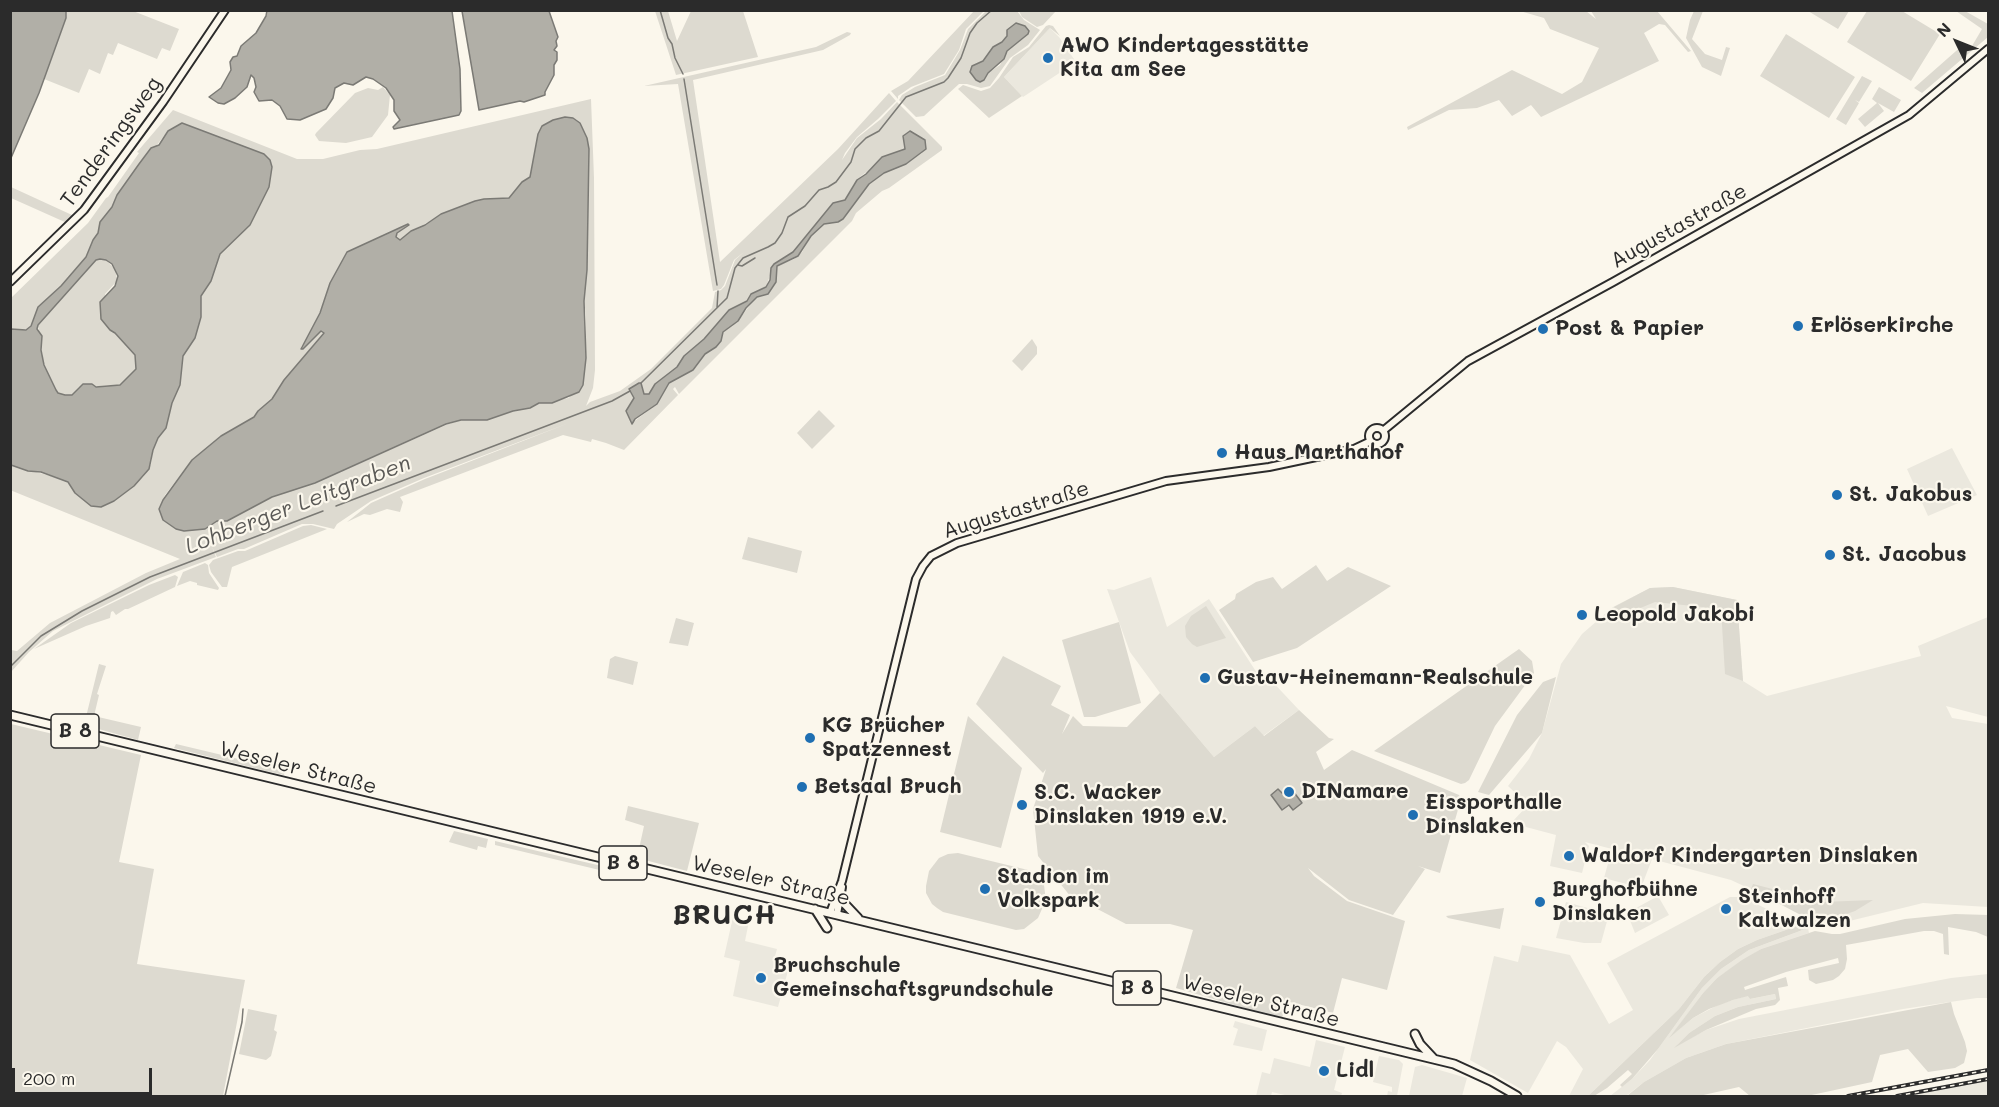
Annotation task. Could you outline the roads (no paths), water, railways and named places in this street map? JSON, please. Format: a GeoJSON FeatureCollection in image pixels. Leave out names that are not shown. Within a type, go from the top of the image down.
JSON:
{"type":"FeatureCollection","features":[{"type":"Feature","properties":{"kind":"main road","name":"Tenderingsweg"},"geometry":{"type":"LineString","coordinates":[[10,282],[84,210],[163,102],[225,10]]}},
{"type":"Feature","properties":{"kind":"main road","name":"Augustastraße"},"geometry":{"type":"LineString","coordinates":[[1384,430],[1467,361],[1909,115],[1989,48]]}},
{"type":"Feature","properties":{"kind":"main road"},"geometry":{"type":"LineString","coordinates":[[1379,428],[1384,430],[1386,439],[1382,443],[1375,444],[1371,441],[1369,436],[1371,430],[1379,428]]}},
{"type":"Feature","properties":{"kind":"main road","name":"Augustastraße"},"geometry":{"type":"LineString","coordinates":[[834,914],[916,579],[931,556],[957,543],[1166,481],[1269,467],[1354,449],[1371,441]]}},
{"type":"Feature","properties":{"kind":"main road","name":"Weseler Straße"},"geometry":{"type":"LineString","coordinates":[[10,716],[1454,1064],[1517,1096]]}},
{"type":"Feature","properties":{"kind":"main road","name":"Augustastraße"},"geometry":{"type":"LineString","coordinates":[[834,914],[841,900],[842,881]]}},
{"type":"Feature","properties":{"kind":"main road"},"geometry":{"type":"LineString","coordinates":[[841,900],[860,919]]}},
{"type":"Feature","properties":{"kind":"main road"},"geometry":{"type":"LineString","coordinates":[[815,909],[827,928]]}},
{"type":"Feature","properties":{"kind":"main road"},"geometry":{"type":"LineString","coordinates":[[1415,1034],[1420,1044],[1434,1059]]}},
{"type":"Feature","properties":{"kind":"waterway"},"geometry":{"type":"LineString","coordinates":[[660,10],[675,58],[683,74]]}},
{"type":"Feature","properties":{"kind":"waterway"},"geometry":{"type":"LineString","coordinates":[[641,383],[727,298],[735,268],[743,258],[775,243],[788,217],[805,206],[819,190],[836,182],[851,162],[855,149],[866,138],[879,131],[906,97],[944,82],[948,78],[961,58],[970,33],[977,23],[992,10]]}},
{"type":"Feature","properties":{"kind":"waterway"},"geometry":{"type":"LineString","coordinates":[[684,79],[717,285]]}},
{"type":"Feature","properties":{"kind":"waterway"},"geometry":{"type":"LineString","coordinates":[[738,265],[742,266],[755,258]]}},
{"type":"Feature","properties":{"kind":"waterway"},"geometry":{"type":"LineString","coordinates":[[717,308],[718,291]]}},
{"type":"Feature","properties":{"kind":"waterway","name":"Lohberger Leitgraben"},"geometry":{"type":"LineString","coordinates":[[336,506],[612,401],[630,391]]}},
{"type":"Feature","properties":{"kind":"waterway","name":"Lohberger Leitgraben"},"geometry":{"type":"LineString","coordinates":[[10,667],[41,636],[82,611],[150,577],[323,511]]}},
{"type":"Feature","properties":{"kind":"waterway"},"geometry":{"type":"LineString","coordinates":[[225,1096],[243,1009]]}},
{"type":"Feature","properties":{"kind":"railway"},"geometry":{"type":"LineString","coordinates":[[1848,1096],[1988,1070]]}},
{"type":"Feature","properties":{"kind":"railway"},"geometry":{"type":"LineString","coordinates":[[1897,1096],[1988,1079]]}},
{"type":"Feature","properties":{"kind":"place","name":"AWO Kindertagesstätte Kita am See"},"geometry":{"type":"Point","coordinates":[1048,58]}},
{"type":"Feature","properties":{"kind":"place","name":"Erlöserkirche"},"geometry":{"type":"Point","coordinates":[1798,326]}},
{"type":"Feature","properties":{"kind":"place","name":"Post & Papier"},"geometry":{"type":"Point","coordinates":[1543,329]}},
{"type":"Feature","properties":{"kind":"place","name":"Haus Marthahof"},"geometry":{"type":"Point","coordinates":[1222,453]}},
{"type":"Feature","properties":{"kind":"place","name":"St. Jakobus"},"geometry":{"type":"Point","coordinates":[1837,495]}},
{"type":"Feature","properties":{"kind":"place","name":"St. Jacobus"},"geometry":{"type":"Point","coordinates":[1830,555]}},
{"type":"Feature","properties":{"kind":"place","name":"Leopold Jakobi"},"geometry":{"type":"Point","coordinates":[1582,615]}},
{"type":"Feature","properties":{"kind":"place","name":"Gustav-Heinemann-Realschule"},"geometry":{"type":"Point","coordinates":[1205,678]}},
{"type":"Feature","properties":{"kind":"place","name":"KG Brücher Spatzennest"},"geometry":{"type":"Point","coordinates":[810,738]}},
{"type":"Feature","properties":{"kind":"place","name":"Betsaal Bruch"},"geometry":{"type":"Point","coordinates":[802,787]}},
{"type":"Feature","properties":{"kind":"place","name":"DINamare"},"geometry":{"type":"Point","coordinates":[1289,792]}},
{"type":"Feature","properties":{"kind":"place","name":"S.C. Wacker Dinslaken 1919 e.V."},"geometry":{"type":"Point","coordinates":[1022,805]}},
{"type":"Feature","properties":{"kind":"place","name":"Eissporthalle Dinslaken"},"geometry":{"type":"Point","coordinates":[1413,815]}},
{"type":"Feature","properties":{"kind":"place","name":"Waldorf Kindergarten Dinslaken"},"geometry":{"type":"Point","coordinates":[1569,856]}},
{"type":"Feature","properties":{"kind":"place","name":"Stadion im Volkspark"},"geometry":{"type":"Point","coordinates":[985,889]}},
{"type":"Feature","properties":{"kind":"place","name":"Burghofbühne Dinslaken"},"geometry":{"type":"Point","coordinates":[1540,902]}},
{"type":"Feature","properties":{"kind":"place","name":"Steinhoff Kaltwalzen"},"geometry":{"type":"Point","coordinates":[1726,909]}},
{"type":"Feature","properties":{"kind":"place","name":"Bruchschule Gemeinschaftsgrundschule"},"geometry":{"type":"Point","coordinates":[761,978]}},
{"type":"Feature","properties":{"kind":"place","name":"Lidl"},"geometry":{"type":"Point","coordinates":[1324,1071]}},
{"type":"Feature","properties":{"kind":"district","name":"BRUCH"},"geometry":{"type":"Point","coordinates":[725,916]}}]}
